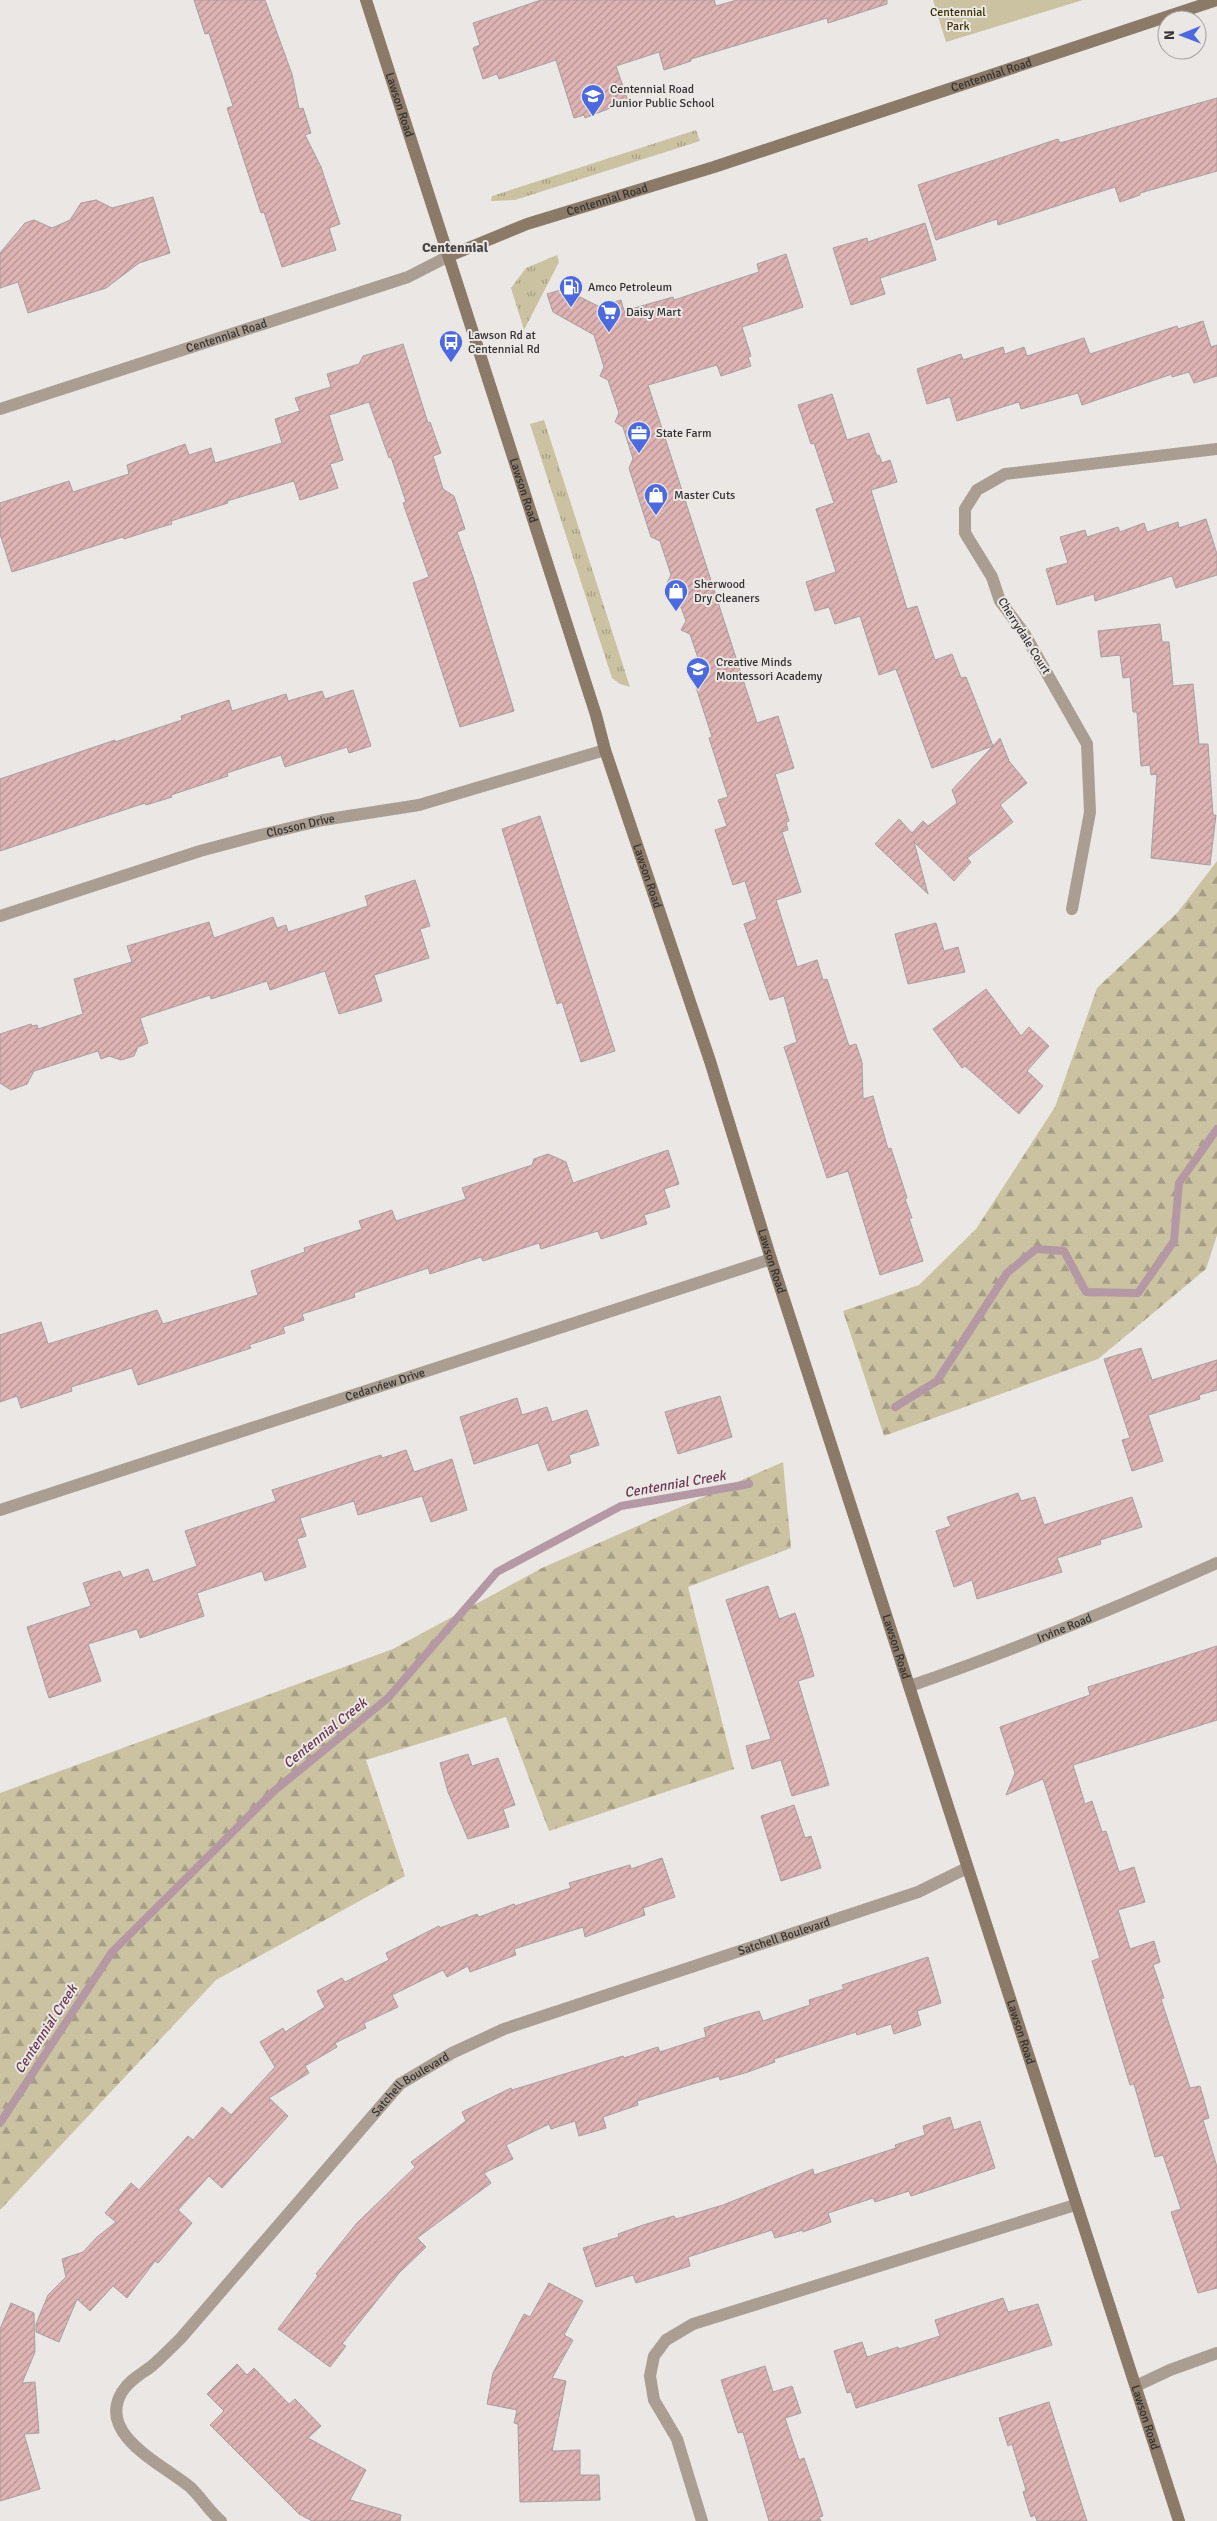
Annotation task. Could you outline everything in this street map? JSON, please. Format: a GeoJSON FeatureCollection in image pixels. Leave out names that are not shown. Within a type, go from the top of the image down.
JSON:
{"type":"FeatureCollection","features":[{"type":"Feature","properties":{"kind":"street","name":"Lawson Road"},"geometry":{"type":"LineString","coordinates":[[366,0],[596,715],[605,750],[710,1061],[771,1259],[1178,2521]]}},
{"type":"Feature","properties":{"kind":"street","name":"Centennial Road"},"geometry":{"type":"LineString","coordinates":[[0,409],[408,277],[449,256],[527,224],[723,164],[1217,0]]}},
{"type":"Feature","properties":{"kind":"street","name":"Cherrydale Court"},"geometry":{"type":"LineString","coordinates":[[1072,908],[1090,812],[1087,744],[1024,633],[1000,601],[992,577],[964,533],[965,509],[977,490],[1005,474],[1217,449]]}},
{"type":"Feature","properties":{"kind":"street","name":"Closson Drive"},"geometry":{"type":"LineString","coordinates":[[0,916],[256,836],[323,820],[419,805],[605,750]]}},
{"type":"Feature","properties":{"kind":"street","name":"Cedarview Drive"},"geometry":{"type":"LineString","coordinates":[[0,1510],[771,1259]]}},
{"type":"Feature","properties":{"kind":"street","name":"Irvine Road"},"geometry":{"type":"LineString","coordinates":[[910,1686],[1010,1650],[1118,1607],[1217,1563]]}},
{"type":"Feature","properties":{"kind":"street","name":"Satchell Boulevard"},"geometry":{"type":"LineString","coordinates":[[221,2521],[204,2505],[192,2489],[156,2465],[132,2445],[116,2421],[117,2405],[121,2393],[129,2381],[153,2366],[181,2338],[400,2084],[452,2053],[504,2029],[918,1892],[967,1868]]}},
{"type":"Feature","properties":{"kind":"street"},"geometry":{"type":"LineString","coordinates":[[702,2521],[677,2440],[654,2400],[650,2376],[654,2356],[666,2340],[693,2324],[1076,2205]]}},
{"type":"Feature","properties":{"kind":"street"},"geometry":{"type":"LineString","coordinates":[[1136,2386],[1170,2370],[1217,2354]]}},
{"type":"Feature","properties":{"kind":"green space","name":"Centennial Park"},"geometry":{"type":"Polygon","coordinates":[[[933,0],[1083,0],[946,42],[933,0]]]}},
{"type":"Feature","properties":{"kind":"green space"},"geometry":{"type":"Polygon","coordinates":[[[696,130],[700,141],[515,200],[491,201],[492,196],[696,130]]]}},
{"type":"Feature","properties":{"kind":"green space"},"geometry":{"type":"Polygon","coordinates":[[[557,255],[559,262],[524,330],[511,288],[526,268],[557,255]]]}},
{"type":"Feature","properties":{"kind":"green space"},"geometry":{"type":"Polygon","coordinates":[[[544,420],[630,687],[620,684],[612,678],[530,424],[544,420]]]}},
{"type":"Feature","properties":{"kind":"green space"},"geometry":{"type":"Polygon","coordinates":[[[1217,861],[1217,1235],[1206,1269],[1098,1359],[884,1436],[843,1311],[919,1285],[976,1229],[1055,1107],[1097,988],[1178,912],[1217,861]]]}},
{"type":"Feature","properties":{"kind":"green space"},"geometry":{"type":"Polygon","coordinates":[[[783,1462],[791,1548],[688,1587],[734,1769],[549,1831],[506,1717],[366,1760],[405,1876],[216,1980],[0,2210],[0,1793],[393,1649],[542,1568],[783,1462]]]}},
{"type":"Feature","properties":{"kind":"building"},"geometry":{"type":"Polygon","coordinates":[[[194,0],[265,0],[292,74],[299,109],[303,108],[311,133],[305,135],[321,167],[340,224],[329,228],[336,250],[282,267],[264,212],[261,213],[227,108],[233,106],[209,33],[205,34],[194,0]]]}},
{"type":"Feature","properties":{"kind":"building"},"geometry":{"type":"Polygon","coordinates":[[[541,0],[714,0],[716,6],[737,0],[887,0],[887,4],[828,23],[827,18],[691,59],[691,61],[664,70],[659,52],[616,66],[628,101],[585,118],[584,115],[574,118],[556,60],[499,79],[497,74],[483,79],[473,48],[480,45],[473,23],[541,0]]]}},
{"type":"Feature","properties":{"kind":"building"},"geometry":{"type":"Polygon","coordinates":[[[1217,98],[1217,171],[1140,193],[1140,195],[1120,202],[1115,187],[998,225],[997,219],[936,240],[918,185],[1058,139],[1060,143],[1217,98]]]}},
{"type":"Feature","properties":{"kind":"building"},"geometry":{"type":"Polygon","coordinates":[[[153,197],[170,253],[139,263],[106,288],[28,313],[18,282],[0,288],[0,253],[25,223],[34,220],[52,228],[70,220],[81,203],[96,200],[112,208],[153,197]]]}},
{"type":"Feature","properties":{"kind":"building"},"geometry":{"type":"Polygon","coordinates":[[[925,223],[936,260],[880,278],[885,294],[851,305],[833,248],[867,238],[868,242],[925,223]]]}},
{"type":"Feature","properties":{"kind":"building"},"geometry":{"type":"Polygon","coordinates":[[[786,254],[803,307],[742,327],[751,356],[748,357],[751,366],[721,376],[717,365],[648,385],[757,723],[778,716],[794,768],[775,774],[789,821],[786,822],[788,830],[782,832],[801,892],[776,900],[797,967],[817,960],[823,980],[827,979],[849,1046],[856,1044],[862,1062],[863,1099],[873,1096],[888,1149],[891,1148],[907,1198],[905,1199],[912,1218],[909,1218],[923,1261],[880,1275],[848,1171],[827,1178],[784,1047],[797,1042],[784,996],[770,1000],[744,924],[757,919],[745,881],[733,885],[715,830],[727,826],[718,800],[728,797],[709,738],[712,737],[694,681],[701,667],[690,634],[681,630],[686,621],[674,588],[667,583],[671,575],[660,541],[651,537],[629,468],[633,459],[623,427],[615,422],[619,413],[608,380],[600,376],[604,367],[594,335],[553,312],[547,294],[564,289],[598,306],[621,300],[624,311],[673,297],[674,300],[759,272],[757,264],[786,254]]]}},
{"type":"Feature","properties":{"kind":"building"},"geometry":{"type":"Polygon","coordinates":[[[1203,321],[1211,347],[1217,345],[1217,376],[1194,383],[1189,372],[1172,377],[1172,374],[1082,405],[1078,393],[1021,409],[1019,402],[957,421],[950,397],[927,404],[917,369],[961,354],[963,360],[1003,347],[1005,354],[1024,347],[1027,356],[1084,338],[1090,354],[1177,326],[1178,329],[1203,321]]]}},
{"type":"Feature","properties":{"kind":"building"},"geometry":{"type":"Polygon","coordinates":[[[403,344],[428,423],[430,422],[441,453],[433,456],[443,489],[454,496],[465,529],[457,532],[474,580],[514,711],[460,727],[413,583],[429,577],[403,503],[406,502],[391,457],[389,458],[369,402],[329,415],[343,460],[330,464],[338,488],[300,500],[294,481],[227,501],[228,503],[171,521],[172,524],[124,539],[123,537],[12,572],[0,534],[0,503],[69,481],[73,492],[129,474],[127,465],[185,444],[189,455],[211,448],[215,463],[282,443],[275,419],[300,411],[295,398],[331,387],[327,374],[359,364],[363,356],[403,344]]]}},
{"type":"Feature","properties":{"kind":"building"},"geometry":{"type":"Polygon","coordinates":[[[832,394],[847,440],[869,433],[877,456],[879,455],[882,463],[890,460],[897,482],[871,490],[907,609],[917,606],[935,660],[952,654],[961,678],[966,677],[993,746],[932,768],[896,669],[879,675],[860,616],[835,624],[829,607],[815,611],[806,582],[836,572],[816,509],[834,503],[814,443],[811,444],[798,405],[832,394]]]}},
{"type":"Feature","properties":{"kind":"building"},"geometry":{"type":"Polygon","coordinates":[[[1206,519],[1217,554],[1217,575],[1176,588],[1172,576],[1095,601],[1094,594],[1057,605],[1046,569],[1068,563],[1060,537],[1085,530],[1087,537],[1118,527],[1120,532],[1144,523],[1147,532],[1178,522],[1179,528],[1206,519]]]}},
{"type":"Feature","properties":{"kind":"building"},"geometry":{"type":"Polygon","coordinates":[[[1160,624],[1162,642],[1169,642],[1173,686],[1193,684],[1199,744],[1208,744],[1213,815],[1216,815],[1210,865],[1151,858],[1157,774],[1151,775],[1150,765],[1141,766],[1137,712],[1133,712],[1130,677],[1123,678],[1120,655],[1101,657],[1098,631],[1160,624]]]}},
{"type":"Feature","properties":{"kind":"building"},"geometry":{"type":"Polygon","coordinates":[[[353,690],[371,746],[349,753],[347,747],[285,767],[281,755],[227,773],[228,776],[171,795],[172,797],[146,805],[145,803],[0,851],[0,779],[115,740],[115,742],[182,720],[181,716],[229,700],[232,711],[286,694],[288,701],[322,691],[325,699],[353,690]]]}},
{"type":"Feature","properties":{"kind":"building"},"geometry":{"type":"Polygon","coordinates":[[[1000,738],[1009,761],[1027,783],[1000,805],[1013,822],[967,858],[971,862],[954,881],[914,842],[928,894],[875,844],[899,819],[912,833],[923,821],[928,826],[957,803],[952,790],[1000,738]]]}},
{"type":"Feature","properties":{"kind":"building"},"geometry":{"type":"Polygon","coordinates":[[[540,816],[615,1051],[581,1062],[562,1002],[557,1004],[502,829],[540,816]]]}},
{"type":"Feature","properties":{"kind":"building"},"geometry":{"type":"Polygon","coordinates":[[[415,880],[430,926],[420,929],[429,958],[374,975],[382,1001],[339,1014],[325,971],[270,990],[267,981],[211,999],[210,995],[140,1018],[148,1043],[138,1047],[134,1056],[121,1060],[109,1056],[101,1059],[98,1051],[34,1071],[27,1084],[11,1090],[0,1083],[0,1034],[31,1024],[32,1026],[37,1025],[38,1029],[83,1014],[74,979],[132,962],[127,946],[209,922],[214,938],[273,917],[277,928],[286,925],[288,932],[368,906],[365,896],[415,880]]]}},
{"type":"Feature","properties":{"kind":"building"},"geometry":{"type":"Polygon","coordinates":[[[936,923],[944,951],[958,947],[965,972],[908,984],[895,934],[936,923]]]}},
{"type":"Feature","properties":{"kind":"building"},"geometry":{"type":"Polygon","coordinates":[[[986,989],[1021,1036],[1029,1027],[1049,1046],[1027,1071],[1043,1086],[1019,1114],[965,1066],[962,1068],[933,1029],[986,989]]]}},
{"type":"Feature","properties":{"kind":"building"},"geometry":{"type":"Polygon","coordinates":[[[668,1150],[679,1184],[664,1189],[670,1207],[644,1215],[647,1224],[601,1239],[598,1231],[541,1249],[539,1243],[483,1261],[481,1257],[430,1274],[428,1268],[354,1293],[355,1297],[302,1314],[304,1320],[283,1327],[285,1333],[249,1345],[251,1348],[138,1385],[132,1368],[71,1387],[72,1391],[21,1408],[17,1396],[0,1402],[0,1335],[41,1322],[48,1344],[157,1310],[163,1324],[258,1295],[251,1271],[305,1252],[304,1248],[362,1229],[359,1221],[392,1210],[396,1221],[466,1199],[462,1188],[532,1165],[534,1159],[548,1154],[566,1162],[573,1183],[668,1150]]]}},
{"type":"Feature","properties":{"kind":"building"},"geometry":{"type":"Polygon","coordinates":[[[1141,1348],[1152,1380],[1217,1360],[1217,1390],[1199,1395],[1200,1399],[1148,1415],[1163,1461],[1132,1471],[1122,1440],[1130,1438],[1104,1359],[1141,1348]]]}},
{"type":"Feature","properties":{"kind":"building"},"geometry":{"type":"Polygon","coordinates":[[[720,1396],[732,1437],[678,1454],[665,1412],[720,1396]]]}},
{"type":"Feature","properties":{"kind":"building"},"geometry":{"type":"Polygon","coordinates":[[[517,1398],[522,1415],[547,1407],[552,1422],[587,1410],[599,1445],[569,1455],[571,1463],[548,1471],[538,1443],[474,1464],[460,1417],[517,1398]]]}},
{"type":"Feature","properties":{"kind":"building"},"geometry":{"type":"Polygon","coordinates":[[[406,1450],[414,1472],[452,1459],[467,1510],[431,1522],[422,1496],[358,1515],[354,1501],[300,1518],[306,1536],[297,1539],[306,1567],[265,1581],[262,1571],[197,1593],[204,1616],[140,1638],[137,1629],[88,1644],[101,1681],[49,1698],[27,1627],[91,1606],[83,1583],[120,1571],[123,1578],[148,1569],[153,1582],[197,1566],[185,1531],[276,1501],[272,1490],[381,1455],[382,1458],[406,1450]]]}},
{"type":"Feature","properties":{"kind":"building"},"geometry":{"type":"Polygon","coordinates":[[[1018,1493],[1021,1501],[1035,1497],[1044,1525],[1132,1497],[1142,1527],[1100,1540],[1101,1544],[1057,1558],[1062,1572],[977,1599],[972,1580],[954,1587],[936,1531],[951,1526],[947,1517],[1018,1493]]]}},
{"type":"Feature","properties":{"kind":"building"},"geometry":{"type":"Polygon","coordinates":[[[768,1586],[779,1619],[795,1613],[804,1640],[814,1676],[798,1681],[829,1785],[792,1796],[781,1760],[752,1769],[746,1746],[771,1739],[726,1600],[768,1586]]]}},
{"type":"Feature","properties":{"kind":"building"},"geometry":{"type":"Polygon","coordinates":[[[1217,1646],[1217,1720],[1073,1765],[1085,1804],[1092,1801],[1102,1832],[1106,1831],[1119,1872],[1134,1867],[1145,1902],[1118,1910],[1130,1949],[1154,1941],[1160,1962],[1153,1965],[1164,1998],[1161,1999],[1190,2088],[1200,2086],[1209,2118],[1203,2120],[1217,2167],[1217,2288],[1198,2293],[1171,2212],[1181,2209],[1163,2155],[1155,2157],[1134,2084],[1130,2085],[1092,1961],[1100,1958],[1043,1779],[1006,1795],[1015,1773],[1000,1727],[1090,1695],[1088,1687],[1217,1646]]]}},
{"type":"Feature","properties":{"kind":"building"},"geometry":{"type":"Polygon","coordinates":[[[468,1754],[472,1766],[498,1758],[515,1805],[503,1809],[509,1827],[468,1839],[448,1792],[440,1763],[468,1754]]]}},
{"type":"Feature","properties":{"kind":"building"},"geometry":{"type":"Polygon","coordinates":[[[794,1805],[805,1838],[811,1836],[821,1868],[781,1881],[761,1816],[794,1805]]]}},
{"type":"Feature","properties":{"kind":"building"},"geometry":{"type":"Polygon","coordinates":[[[662,1858],[675,1897],[643,1908],[645,1915],[585,1937],[583,1927],[514,1949],[516,1955],[470,1972],[468,1966],[447,1977],[443,1970],[392,1995],[398,2007],[364,2023],[366,2028],[335,2043],[337,2047],[305,2066],[309,2073],[269,2098],[288,2116],[222,2188],[209,2176],[178,2210],[192,2223],[158,2263],[155,2261],[127,2298],[113,2286],[90,2311],[77,2299],[59,2342],[36,2332],[36,2324],[48,2295],[66,2277],[62,2259],[83,2252],[97,2237],[116,2222],[105,2213],[131,2183],[139,2190],[188,2136],[193,2140],[222,2107],[231,2115],[275,2067],[260,2042],[283,2028],[285,2032],[325,2007],[317,1991],[342,1978],[345,1982],[389,1960],[386,1953],[439,1926],[440,1928],[477,1914],[479,1917],[514,1904],[515,1906],[571,1888],[569,1883],[630,1865],[631,1869],[662,1858]]]}},
{"type":"Feature","properties":{"kind":"building"},"geometry":{"type":"Polygon","coordinates":[[[928,1957],[941,2003],[917,2011],[921,2025],[894,2034],[891,2024],[857,2035],[856,2032],[774,2059],[775,2062],[748,2072],[720,2080],[719,2076],[637,2101],[638,2105],[603,2117],[606,2128],[579,2136],[575,2121],[551,2129],[549,2124],[506,2145],[513,2159],[484,2173],[491,2183],[417,2238],[426,2247],[399,2273],[342,2344],[346,2346],[330,2367],[278,2329],[318,2276],[316,2274],[357,2223],[415,2167],[411,2162],[466,2121],[462,2112],[511,2088],[512,2090],[658,2047],[660,2052],[706,2037],[704,2028],[731,2019],[759,2011],[763,2021],[810,2005],[809,2000],[844,1989],[842,1985],[928,1957]]]}},
{"type":"Feature","properties":{"kind":"building"},"geometry":{"type":"Polygon","coordinates":[[[950,2117],[954,2130],[980,2121],[995,2168],[911,2196],[909,2191],[875,2202],[873,2198],[828,2213],[831,2222],[803,2232],[803,2230],[775,2238],[772,2230],[688,2257],[690,2266],[636,2283],[633,2275],[596,2287],[583,2248],[619,2237],[618,2234],[643,2225],[674,2216],[676,2219],[723,2205],[813,2169],[814,2175],[896,2148],[895,2145],[925,2135],[923,2126],[950,2117]]]}},
{"type":"Feature","properties":{"kind":"building"},"geometry":{"type":"Polygon","coordinates":[[[549,2283],[583,2301],[564,2335],[573,2340],[552,2378],[566,2381],[552,2451],[580,2450],[580,2475],[599,2475],[600,2500],[520,2502],[518,2424],[514,2423],[517,2410],[487,2404],[493,2373],[524,2314],[530,2317],[549,2283]]]}},
{"type":"Feature","properties":{"kind":"building"},"geometry":{"type":"Polygon","coordinates":[[[1003,2298],[1008,2312],[1038,2304],[1052,2345],[856,2408],[851,2392],[847,2393],[834,2351],[862,2342],[867,2357],[898,2347],[899,2349],[940,2336],[935,2320],[1003,2298]]]}},
{"type":"Feature","properties":{"kind":"building"},"geometry":{"type":"Polygon","coordinates":[[[11,2303],[34,2313],[35,2352],[22,2383],[35,2382],[39,2433],[24,2434],[40,2489],[0,2501],[0,2329],[11,2303]]]}},
{"type":"Feature","properties":{"kind":"building"},"geometry":{"type":"Polygon","coordinates":[[[237,2364],[247,2375],[254,2368],[289,2404],[295,2399],[321,2426],[308,2438],[366,2470],[350,2500],[401,2515],[400,2521],[312,2521],[299,2514],[210,2425],[224,2411],[207,2394],[237,2364]]]}},
{"type":"Feature","properties":{"kind":"building"},"geometry":{"type":"Polygon","coordinates":[[[765,2366],[773,2392],[792,2386],[801,2413],[785,2418],[799,2460],[804,2458],[823,2516],[819,2517],[821,2521],[769,2521],[743,2432],[738,2433],[721,2380],[765,2366]]]}},
{"type":"Feature","properties":{"kind":"building"},"geometry":{"type":"Polygon","coordinates":[[[1049,2402],[1087,2521],[1037,2521],[1035,2515],[1031,2517],[1023,2492],[1026,2490],[1012,2444],[1008,2446],[999,2418],[1049,2402]]]}},
{"type":"Feature","properties":{"kind":"waterway","name":"Centennial Creek"},"geometry":{"type":"LineString","coordinates":[[895,1407],[937,1381],[1007,1273],[1036,1249],[1064,1251],[1086,1292],[1138,1293],[1174,1241],[1179,1183],[1217,1129]]}},
{"type":"Feature","properties":{"kind":"waterway","name":"Centennial Creek"},"geometry":{"type":"LineString","coordinates":[[0,2123],[112,1952],[274,1791],[388,1698],[497,1572],[621,1506],[749,1484]]}},
{"type":"Feature","properties":{"kind":"place","name":"Centennial Road Junior Public School"},"geometry":{"type":"Point","coordinates":[593,117]}},
{"type":"Feature","properties":{"kind":"place","name":"Amco Petroleum"},"geometry":{"type":"Point","coordinates":[571,308]}},
{"type":"Feature","properties":{"kind":"place","name":"Daisy Mart"},"geometry":{"type":"Point","coordinates":[609,333]}},
{"type":"Feature","properties":{"kind":"place","name":"Lawson Rd at Centennial Rd"},"geometry":{"type":"Point","coordinates":[451,363]}},
{"type":"Feature","properties":{"kind":"place","name":"State Farm"},"geometry":{"type":"Point","coordinates":[639,454]}},
{"type":"Feature","properties":{"kind":"place","name":"Master Cuts"},"geometry":{"type":"Point","coordinates":[656,516]}},
{"type":"Feature","properties":{"kind":"place","name":"Sherwood Dry Cleaners"},"geometry":{"type":"Point","coordinates":[676,612]}},
{"type":"Feature","properties":{"kind":"place","name":"Creative Minds Montessori Academy"},"geometry":{"type":"Point","coordinates":[698,690]}},
{"type":"Feature","properties":{"kind":"district","name":"Centennial"},"geometry":{"type":"Point","coordinates":[455,247]}}]}
